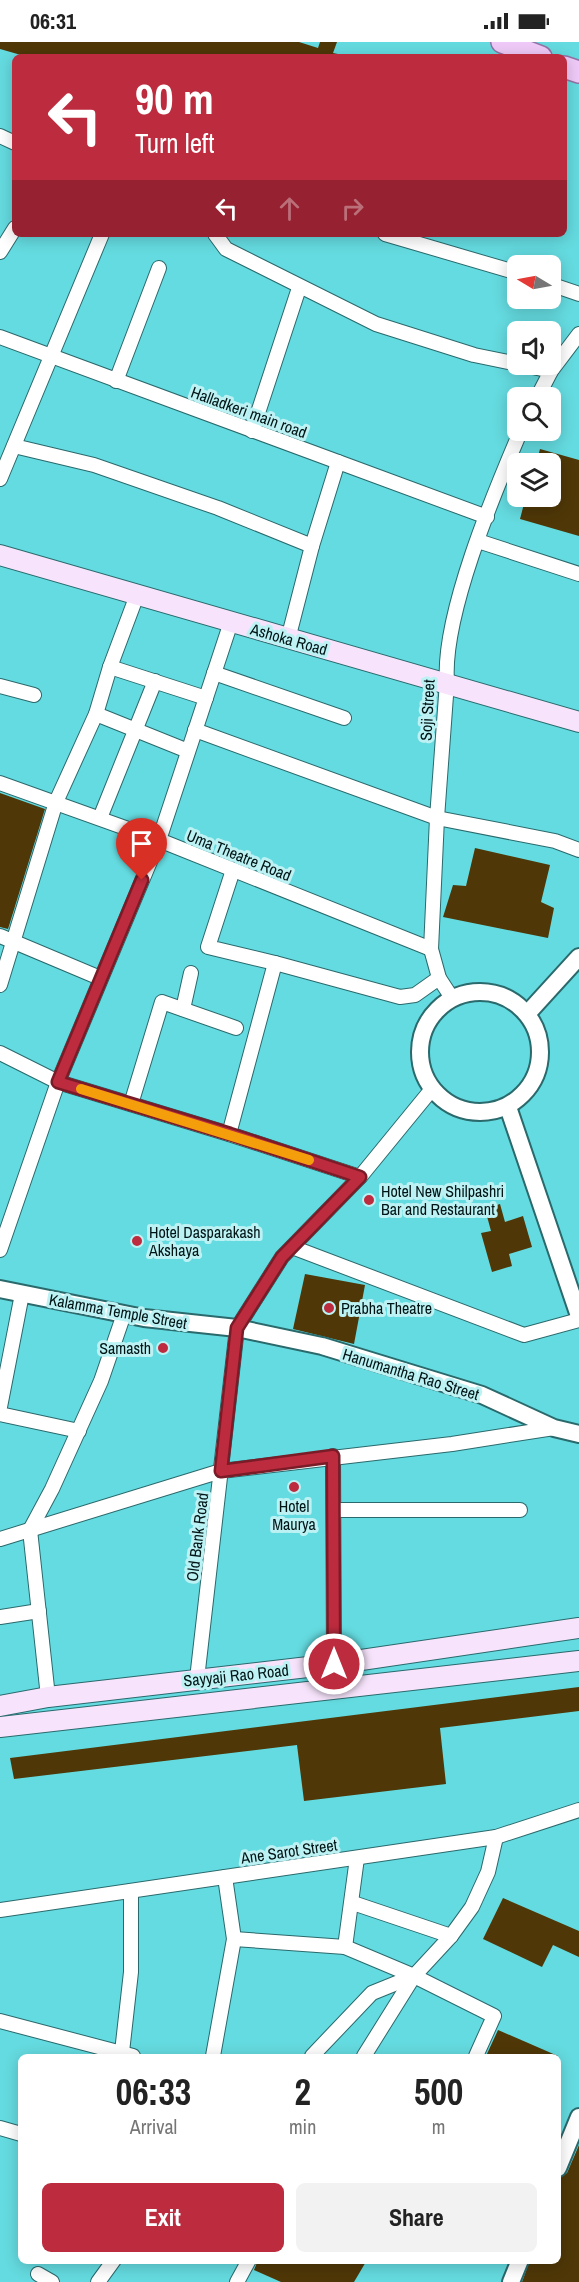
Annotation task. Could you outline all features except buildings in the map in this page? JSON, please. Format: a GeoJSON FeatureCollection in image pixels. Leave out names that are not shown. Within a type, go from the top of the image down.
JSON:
{"type":"FeatureCollection","features":[{"type":"Feature","properties":{"kind":"main road"},"geometry":{"type":"LineString","coordinates":[[502,42],[533,54]]}},
{"type":"Feature","properties":{"kind":"main road","name":"Ashoka Road"},"geometry":{"type":"LineString","coordinates":[[0,555],[288,639],[447,682],[579,722]]}},
{"type":"Feature","properties":{"kind":"main road","name":"Sayyaji Rao Road"},"geometry":{"type":"LineString","coordinates":[[0,1706],[48,1697],[334,1664],[579,1628]]}},
{"type":"Feature","properties":{"kind":"main road","name":"Sayyaji Rao Road"},"geometry":{"type":"LineString","coordinates":[[0,1727],[579,1660]]}},
{"type":"Feature","properties":{"kind":"street"},"geometry":{"type":"LineString","coordinates":[[0,252],[12,233]]}},
{"type":"Feature","properties":{"kind":"street"},"geometry":{"type":"LineString","coordinates":[[0,479],[101,237]]}},
{"type":"Feature","properties":{"kind":"street"},"geometry":{"type":"LineString","coordinates":[[217,237],[226,249],[299,288],[376,324],[474,355],[507,362]]}},
{"type":"Feature","properties":{"kind":"street"},"geometry":{"type":"LineString","coordinates":[[396,237],[507,270]]}},
{"type":"Feature","properties":{"kind":"street"},"geometry":{"type":"LineString","coordinates":[[116,381],[159,268]]}},
{"type":"Feature","properties":{"kind":"street"},"geometry":{"type":"LineString","coordinates":[[252,430],[299,288]]}},
{"type":"Feature","properties":{"kind":"street"},"geometry":{"type":"LineString","coordinates":[[561,288],[579,294]]}},
{"type":"Feature","properties":{"kind":"street"},"geometry":{"type":"LineString","coordinates":[[561,358],[579,334]]}},
{"type":"Feature","properties":{"kind":"street","name":"Halladkeri main road"},"geometry":{"type":"LineString","coordinates":[[0,337],[487,517]]}},
{"type":"Feature","properties":{"kind":"street","name":"Soji Street"},"geometry":{"type":"LineString","coordinates":[[452,998],[439,978],[431,949],[448,645],[478,541],[518,441]]}},
{"type":"Feature","properties":{"kind":"street"},"geometry":{"type":"LineString","coordinates":[[14,446],[94,465],[218,508],[312,546]]}},
{"type":"Feature","properties":{"kind":"street"},"geometry":{"type":"LineString","coordinates":[[288,639],[312,546],[338,462]]}},
{"type":"Feature","properties":{"kind":"street"},"geometry":{"type":"LineString","coordinates":[[478,541],[579,574]]}},
{"type":"Feature","properties":{"kind":"street"},"geometry":{"type":"LineString","coordinates":[[0,985],[7,938],[56,801],[96,714],[136,595]]}},
{"type":"Feature","properties":{"kind":"street"},"geometry":{"type":"LineString","coordinates":[[0,1250],[6,1215],[100,978],[159,840],[231,622]]}},
{"type":"Feature","properties":{"kind":"street"},"geometry":{"type":"LineString","coordinates":[[110,667],[206,698]]}},
{"type":"Feature","properties":{"kind":"street"},"geometry":{"type":"LineString","coordinates":[[214,673],[344,718]]}},
{"type":"Feature","properties":{"kind":"street"},"geometry":{"type":"LineString","coordinates":[[100,818],[155,681]]}},
{"type":"Feature","properties":{"kind":"street"},"geometry":{"type":"LineString","coordinates":[[0,686],[34,695]]}},
{"type":"Feature","properties":{"kind":"street"},"geometry":{"type":"LineString","coordinates":[[96,714],[188,751]]}},
{"type":"Feature","properties":{"kind":"street"},"geometry":{"type":"LineString","coordinates":[[195,730],[437,818],[555,841],[579,850]]}},
{"type":"Feature","properties":{"kind":"street","name":"Uma Theatre Road"},"geometry":{"type":"LineString","coordinates":[[0,783],[56,801],[159,840],[431,949]]}},
{"type":"Feature","properties":{"kind":"street"},"geometry":{"type":"LineString","coordinates":[[233,870],[208,947],[400,997],[415,995],[439,978]]}},
{"type":"Feature","properties":{"kind":"street"},"geometry":{"type":"LineString","coordinates":[[7,938],[100,978]]}},
{"type":"Feature","properties":{"kind":"street"},"geometry":{"type":"LineString","coordinates":[[528,1014],[579,957]]}},
{"type":"Feature","properties":{"kind":"street"},"geometry":{"type":"LineString","coordinates":[[230,1134],[275,963]]}},
{"type":"Feature","properties":{"kind":"street"},"geometry":{"type":"LineString","coordinates":[[183,1009],[191,973]]}},
{"type":"Feature","properties":{"kind":"street"},"geometry":{"type":"LineString","coordinates":[[472,992],[493,992],[512,1000],[528,1014],[537,1029],[541,1047],[540,1065],[528,1089],[508,1107],[492,1112],[475,1113],[459,1109],[444,1101],[432,1089],[423,1071],[420,1050],[424,1029],[435,1011],[452,998],[472,992]]}},
{"type":"Feature","properties":{"kind":"street"},"geometry":{"type":"LineString","coordinates":[[131,1104],[162,1002],[236,1028]]}},
{"type":"Feature","properties":{"kind":"street"},"geometry":{"type":"LineString","coordinates":[[0,1053],[58,1082],[230,1134],[360,1177]]}},
{"type":"Feature","properties":{"kind":"street"},"geometry":{"type":"LineString","coordinates":[[237,1328],[282,1257],[360,1177],[432,1089]]}},
{"type":"Feature","properties":{"kind":"street"},"geometry":{"type":"LineString","coordinates":[[292,1247],[524,1335],[579,1318],[508,1107]]}},
{"type":"Feature","properties":{"kind":"street","name":"Kalamma Temple Street"},"geometry":{"type":"LineString","coordinates":[[0,1289],[123,1314],[237,1328]]}},
{"type":"Feature","properties":{"kind":"street"},"geometry":{"type":"LineString","coordinates":[[0,1407],[22,1294]]}},
{"type":"Feature","properties":{"kind":"street"},"geometry":{"type":"LineString","coordinates":[[48,1697],[30,1530],[101,1381],[123,1314]]}},
{"type":"Feature","properties":{"kind":"street","name":"Hanumantha Rao Street"},"geometry":{"type":"LineString","coordinates":[[237,1328],[322,1346],[482,1395],[554,1428],[579,1434]]}},
{"type":"Feature","properties":{"kind":"street","name":"Old Bank Road"},"geometry":{"type":"LineString","coordinates":[[197,1679],[237,1328]]}},
{"type":"Feature","properties":{"kind":"street"},"geometry":{"type":"LineString","coordinates":[[0,1414],[79,1431]]}},
{"type":"Feature","properties":{"kind":"street"},"geometry":{"type":"LineString","coordinates":[[0,1539],[221,1471],[333,1456],[452,1444],[554,1428]]}},
{"type":"Feature","properties":{"kind":"street"},"geometry":{"type":"LineString","coordinates":[[333,1456],[334,1664]]}},
{"type":"Feature","properties":{"kind":"street"},"geometry":{"type":"LineString","coordinates":[[334,1510],[520,1510]]}},
{"type":"Feature","properties":{"kind":"street"},"geometry":{"type":"LineString","coordinates":[[0,1617],[39,1611]]}},
{"type":"Feature","properties":{"kind":"street","name":"Ane Sarot Street"},"geometry":{"type":"LineString","coordinates":[[0,1910],[496,1837],[579,1810]]}},
{"type":"Feature","properties":{"kind":"street"},"geometry":{"type":"LineString","coordinates":[[365,2054],[414,1976],[451,1936],[472,1907],[488,1872],[496,1837]]}},
{"type":"Feature","properties":{"kind":"street"},"geometry":{"type":"LineString","coordinates":[[345,1947],[353,1903],[357,1858]]}},
{"type":"Feature","properties":{"kind":"street"},"geometry":{"type":"LineString","coordinates":[[213,2054],[234,1939],[225,1877]]}},
{"type":"Feature","properties":{"kind":"street"},"geometry":{"type":"LineString","coordinates":[[0,2022],[128,2054],[131,1891]]}},
{"type":"Feature","properties":{"kind":"street"},"geometry":{"type":"LineString","coordinates":[[353,1903],[451,1936]]}},
{"type":"Feature","properties":{"kind":"street"},"geometry":{"type":"LineString","coordinates":[[234,1939],[345,1947],[414,1976],[494,2016],[477,2054]]}},
{"type":"Feature","properties":{"kind":"street"},"geometry":{"type":"LineString","coordinates":[[314,2054],[372,1993],[414,1976]]}},
{"type":"Feature","properties":{"kind":"street"},"geometry":{"type":"LineString","coordinates":[[561,2161],[579,2117]]}},
{"type":"Feature","properties":{"kind":"street"},"geometry":{"type":"LineString","coordinates":[[0,2128],[18,2133]]}},
{"type":"Feature","properties":{"kind":"street"},"geometry":{"type":"LineString","coordinates":[[98,2282],[111,2264]]}},
{"type":"Feature","properties":{"kind":"street"},"geometry":{"type":"LineString","coordinates":[[237,2282],[247,2264]]}},
{"type":"Feature","properties":{"kind":"street"},"geometry":{"type":"LineString","coordinates":[[511,2282],[518,2264]]}},
{"type":"Feature","properties":{"kind":"street"},"geometry":{"type":"LineString","coordinates":[[38,2274],[52,2282]]}},
{"type":"Feature","properties":{"kind":"slow traffic"},"geometry":{"type":"LineString","coordinates":[[81,1089],[309,1160]]}},
{"type":"Feature","properties":{"kind":"place","name":"Hotel New Shilpashri Bar and Restaurant"},"geometry":{"type":"Point","coordinates":[369,1200]}},
{"type":"Feature","properties":{"kind":"place","name":"Hotel Dasparakash Akshaya"},"geometry":{"type":"Point","coordinates":[137,1241]}},
{"type":"Feature","properties":{"kind":"place","name":"Prabha Theatre"},"geometry":{"type":"Point","coordinates":[329,1308]}},
{"type":"Feature","properties":{"kind":"place","name":"Samasth"},"geometry":{"type":"Point","coordinates":[163,1348]}},
{"type":"Feature","properties":{"kind":"place","name":"Hotel Maurya"},"geometry":{"type":"Point","coordinates":[294,1487]}},
{"type":"Feature","properties":{"kind":"route"},"geometry":{"type":"LineString","coordinates":[[142,880],[58,1082],[230,1134],[360,1177],[282,1257],[237,1328],[221,1471],[333,1456],[334,1664]]}}]}
